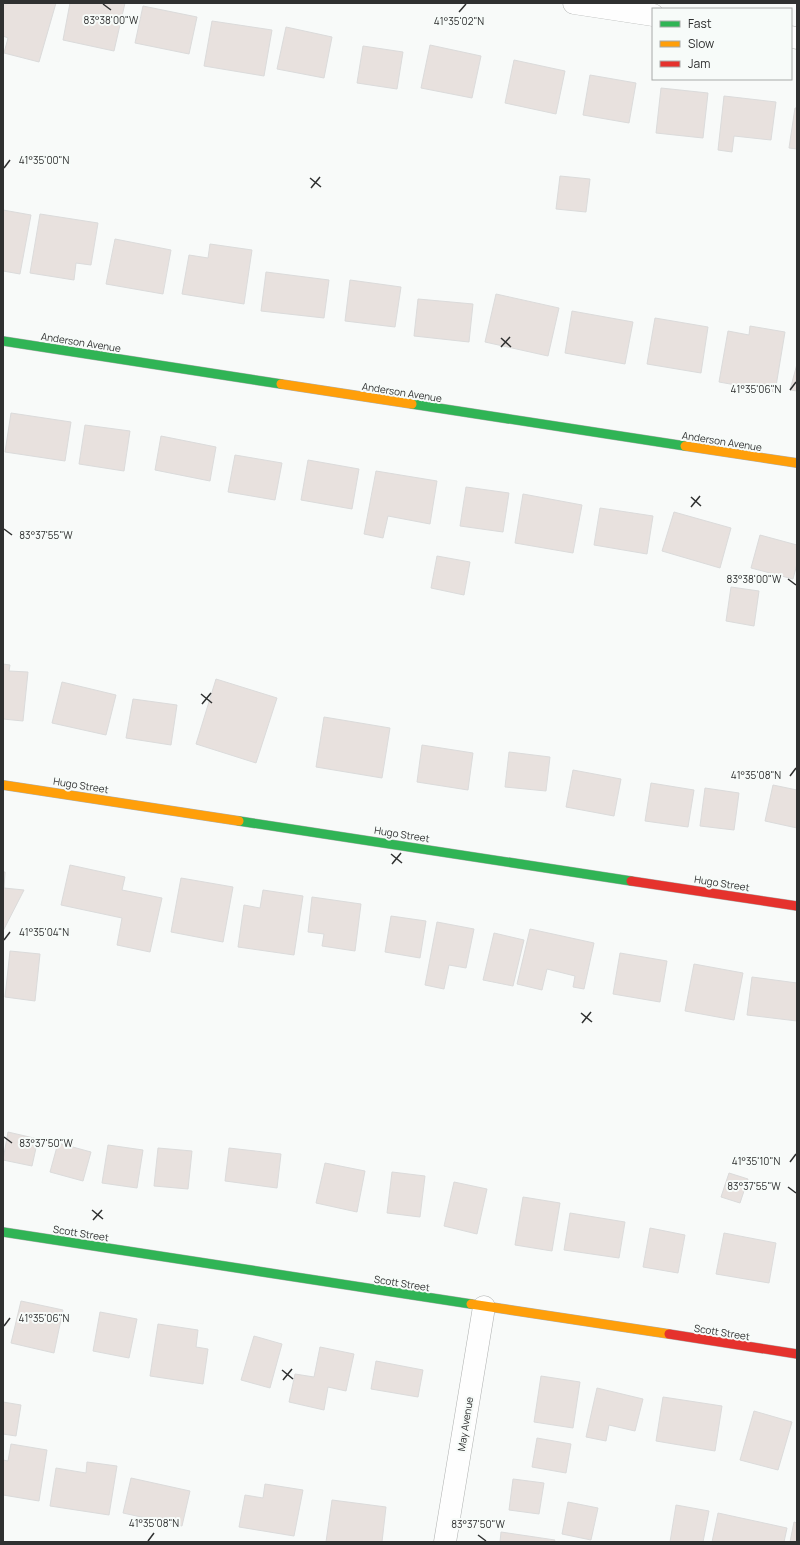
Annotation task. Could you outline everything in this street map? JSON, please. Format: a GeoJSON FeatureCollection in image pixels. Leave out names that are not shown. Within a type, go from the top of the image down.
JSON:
{"type":"FeatureCollection","features":[{"type":"Feature","properties":{"kind":"street"},"geometry":{"type":"LineString","coordinates":[[574,3],[652,15]]}},
{"type":"Feature","properties":{"kind":"street","name":"Anderson Avenue"},"geometry":{"type":"LineString","coordinates":[[3,341],[797,464]]}},
{"type":"Feature","properties":{"kind":"street","name":"Hugo Street"},"geometry":{"type":"LineString","coordinates":[[3,784],[797,906]]}},
{"type":"Feature","properties":{"kind":"street","name":"Scott Street"},"geometry":{"type":"LineString","coordinates":[[3,1232],[797,1354]]}},
{"type":"Feature","properties":{"kind":"street","name":"May Avenue"},"geometry":{"type":"LineString","coordinates":[[445,1542],[484,1307]]}},
{"type":"Feature","properties":{"kind":"building"},"geometry":{"type":"Polygon","coordinates":[[[3,3],[56,3],[39,62],[4,53],[8,38],[3,36],[3,3]]]}},
{"type":"Feature","properties":{"kind":"building"},"geometry":{"type":"Polygon","coordinates":[[[70,3],[125,3],[114,51],[63,40],[70,3]]]}},
{"type":"Feature","properties":{"kind":"building"},"geometry":{"type":"Polygon","coordinates":[[[143,6],[197,17],[189,54],[135,43],[143,6]]]}},
{"type":"Feature","properties":{"kind":"building"},"geometry":{"type":"Polygon","coordinates":[[[212,21],[272,30],[264,76],[204,66],[212,21]]]}},
{"type":"Feature","properties":{"kind":"building"},"geometry":{"type":"Polygon","coordinates":[[[286,27],[332,37],[324,78],[277,69],[286,27]]]}},
{"type":"Feature","properties":{"kind":"building"},"geometry":{"type":"Polygon","coordinates":[[[430,45],[481,56],[472,98],[421,88],[430,45]]]}},
{"type":"Feature","properties":{"kind":"building"},"geometry":{"type":"Polygon","coordinates":[[[363,46],[403,52],[397,89],[357,83],[363,46]]]}},
{"type":"Feature","properties":{"kind":"building"},"geometry":{"type":"Polygon","coordinates":[[[514,60],[565,71],[556,114],[505,103],[514,60]]]}},
{"type":"Feature","properties":{"kind":"building"},"geometry":{"type":"Polygon","coordinates":[[[590,75],[636,83],[629,123],[583,115],[590,75]]]}},
{"type":"Feature","properties":{"kind":"building"},"geometry":{"type":"Polygon","coordinates":[[[661,88],[708,93],[703,138],[656,133],[661,88]]]}},
{"type":"Feature","properties":{"kind":"building"},"geometry":{"type":"Polygon","coordinates":[[[724,96],[776,102],[771,140],[734,136],[732,152],[718,150],[724,96]]]}},
{"type":"Feature","properties":{"kind":"building"},"geometry":{"type":"Polygon","coordinates":[[[795,108],[797,108],[797,149],[789,148],[795,108]]]}},
{"type":"Feature","properties":{"kind":"building"},"geometry":{"type":"Polygon","coordinates":[[[560,176],[590,179],[586,212],[556,209],[560,176]]]}},
{"type":"Feature","properties":{"kind":"building"},"geometry":{"type":"Polygon","coordinates":[[[3,210],[31,215],[20,274],[3,271],[3,210]]]}},
{"type":"Feature","properties":{"kind":"building"},"geometry":{"type":"Polygon","coordinates":[[[40,214],[98,223],[91,265],[76,263],[74,280],[30,273],[40,214]]]}},
{"type":"Feature","properties":{"kind":"building"},"geometry":{"type":"Polygon","coordinates":[[[115,239],[171,250],[163,294],[106,284],[115,239]]]}},
{"type":"Feature","properties":{"kind":"building"},"geometry":{"type":"Polygon","coordinates":[[[210,244],[252,250],[244,304],[182,294],[189,255],[208,258],[210,244]]]}},
{"type":"Feature","properties":{"kind":"building"},"geometry":{"type":"Polygon","coordinates":[[[266,272],[329,280],[324,318],[261,311],[266,272]]]}},
{"type":"Feature","properties":{"kind":"building"},"geometry":{"type":"Polygon","coordinates":[[[350,280],[401,287],[395,327],[345,321],[350,280]]]}},
{"type":"Feature","properties":{"kind":"building"},"geometry":{"type":"Polygon","coordinates":[[[496,294],[559,308],[548,356],[485,342],[496,294]]]}},
{"type":"Feature","properties":{"kind":"building"},"geometry":{"type":"Polygon","coordinates":[[[418,299],[473,304],[469,342],[414,336],[418,299]]]}},
{"type":"Feature","properties":{"kind":"building"},"geometry":{"type":"Polygon","coordinates":[[[572,311],[633,322],[625,364],[565,353],[572,311]]]}},
{"type":"Feature","properties":{"kind":"building"},"geometry":{"type":"Polygon","coordinates":[[[655,318],[708,327],[701,373],[647,364],[655,318]]]}},
{"type":"Feature","properties":{"kind":"building"},"geometry":{"type":"Polygon","coordinates":[[[750,326],[785,332],[775,392],[719,382],[728,331],[749,335],[750,326]]]}},
{"type":"Feature","properties":{"kind":"building"},"geometry":{"type":"Polygon","coordinates":[[[797,364],[797,391],[790,390],[797,364]]]}},
{"type":"Feature","properties":{"kind":"building"},"geometry":{"type":"Polygon","coordinates":[[[11,413],[71,422],[65,461],[5,452],[11,413]]]}},
{"type":"Feature","properties":{"kind":"building"},"geometry":{"type":"Polygon","coordinates":[[[85,425],[130,431],[124,471],[79,464],[85,425]]]}},
{"type":"Feature","properties":{"kind":"building"},"geometry":{"type":"Polygon","coordinates":[[[161,436],[216,447],[210,481],[155,470],[161,436]]]}},
{"type":"Feature","properties":{"kind":"building"},"geometry":{"type":"Polygon","coordinates":[[[235,455],[282,463],[275,500],[228,492],[235,455]]]}},
{"type":"Feature","properties":{"kind":"building"},"geometry":{"type":"Polygon","coordinates":[[[308,460],[359,469],[352,509],[301,500],[308,460]]]}},
{"type":"Feature","properties":{"kind":"building"},"geometry":{"type":"Polygon","coordinates":[[[376,471],[437,481],[430,524],[388,516],[383,538],[364,534],[376,471]]]}},
{"type":"Feature","properties":{"kind":"building"},"geometry":{"type":"Polygon","coordinates":[[[466,487],[509,493],[503,532],[460,526],[466,487]]]}},
{"type":"Feature","properties":{"kind":"building"},"geometry":{"type":"Polygon","coordinates":[[[523,494],[582,505],[573,553],[515,543],[523,494]]]}},
{"type":"Feature","properties":{"kind":"building"},"geometry":{"type":"Polygon","coordinates":[[[600,508],[653,516],[647,554],[594,545],[600,508]]]}},
{"type":"Feature","properties":{"kind":"building"},"geometry":{"type":"Polygon","coordinates":[[[674,512],[731,528],[720,568],[662,551],[674,512]]]}},
{"type":"Feature","properties":{"kind":"building"},"geometry":{"type":"Polygon","coordinates":[[[760,535],[797,545],[797,564],[793,579],[751,568],[760,535]]]}},
{"type":"Feature","properties":{"kind":"building"},"geometry":{"type":"Polygon","coordinates":[[[437,556],[470,562],[464,595],[431,588],[437,556]]]}},
{"type":"Feature","properties":{"kind":"building"},"geometry":{"type":"Polygon","coordinates":[[[731,587],[759,591],[754,626],[726,621],[731,587]]]}},
{"type":"Feature","properties":{"kind":"building"},"geometry":{"type":"Polygon","coordinates":[[[3,664],[10,665],[9,671],[28,672],[23,721],[3,719],[3,664]]]}},
{"type":"Feature","properties":{"kind":"building"},"geometry":{"type":"Polygon","coordinates":[[[216,679],[277,698],[256,763],[196,744],[216,679]]]}},
{"type":"Feature","properties":{"kind":"building"},"geometry":{"type":"Polygon","coordinates":[[[62,682],[116,695],[106,735],[52,723],[62,682]]]}},
{"type":"Feature","properties":{"kind":"building"},"geometry":{"type":"Polygon","coordinates":[[[133,699],[177,705],[171,745],[126,738],[133,699]]]}},
{"type":"Feature","properties":{"kind":"building"},"geometry":{"type":"Polygon","coordinates":[[[324,717],[390,728],[382,778],[316,767],[324,717]]]}},
{"type":"Feature","properties":{"kind":"building"},"geometry":{"type":"Polygon","coordinates":[[[422,745],[473,753],[468,790],[417,782],[422,745]]]}},
{"type":"Feature","properties":{"kind":"building"},"geometry":{"type":"Polygon","coordinates":[[[509,752],[550,757],[546,791],[505,787],[509,752]]]}},
{"type":"Feature","properties":{"kind":"building"},"geometry":{"type":"Polygon","coordinates":[[[573,770],[621,779],[614,816],[566,807],[573,770]]]}},
{"type":"Feature","properties":{"kind":"building"},"geometry":{"type":"Polygon","coordinates":[[[651,783],[694,790],[688,827],[645,821],[651,783]]]}},
{"type":"Feature","properties":{"kind":"building"},"geometry":{"type":"Polygon","coordinates":[[[773,785],[797,790],[797,828],[765,821],[773,785]]]}},
{"type":"Feature","properties":{"kind":"building"},"geometry":{"type":"Polygon","coordinates":[[[705,788],[739,793],[734,830],[700,826],[705,788]]]}},
{"type":"Feature","properties":{"kind":"building"},"geometry":{"type":"Polygon","coordinates":[[[70,865],[125,877],[122,890],[162,898],[150,952],[117,945],[122,918],[61,905],[70,865]]]}},
{"type":"Feature","properties":{"kind":"building"},"geometry":{"type":"Polygon","coordinates":[[[3,872],[5,872],[4,888],[24,890],[3,931],[3,872]]]}},
{"type":"Feature","properties":{"kind":"building"},"geometry":{"type":"Polygon","coordinates":[[[181,878],[233,887],[223,942],[171,932],[181,878]]]}},
{"type":"Feature","properties":{"kind":"building"},"geometry":{"type":"Polygon","coordinates":[[[263,890],[303,896],[294,955],[238,947],[244,905],[260,908],[263,890]]]}},
{"type":"Feature","properties":{"kind":"building"},"geometry":{"type":"Polygon","coordinates":[[[312,897],[361,904],[355,951],[322,946],[324,934],[308,932],[312,897]]]}},
{"type":"Feature","properties":{"kind":"building"},"geometry":{"type":"Polygon","coordinates":[[[391,916],[426,921],[420,958],[385,952],[391,916]]]}},
{"type":"Feature","properties":{"kind":"building"},"geometry":{"type":"Polygon","coordinates":[[[437,922],[474,929],[466,968],[449,965],[444,989],[425,985],[437,922]]]}},
{"type":"Feature","properties":{"kind":"building"},"geometry":{"type":"Polygon","coordinates":[[[530,929],[594,943],[584,989],[573,987],[575,976],[547,969],[542,990],[517,984],[530,929]]]}},
{"type":"Feature","properties":{"kind":"building"},"geometry":{"type":"Polygon","coordinates":[[[494,933],[524,940],[513,986],[483,980],[494,933]]]}},
{"type":"Feature","properties":{"kind":"building"},"geometry":{"type":"Polygon","coordinates":[[[10,951],[40,954],[35,1001],[5,997],[10,951]]]}},
{"type":"Feature","properties":{"kind":"building"},"geometry":{"type":"Polygon","coordinates":[[[620,953],[667,961],[660,1002],[613,994],[620,953]]]}},
{"type":"Feature","properties":{"kind":"building"},"geometry":{"type":"Polygon","coordinates":[[[694,964],[743,973],[734,1020],[685,1011],[694,964]]]}},
{"type":"Feature","properties":{"kind":"building"},"geometry":{"type":"Polygon","coordinates":[[[752,977],[797,983],[797,1021],[747,1015],[752,977]]]}},
{"type":"Feature","properties":{"kind":"building"},"geometry":{"type":"Polygon","coordinates":[[[8,1132],[38,1139],[32,1166],[3,1160],[8,1132]]]}},
{"type":"Feature","properties":{"kind":"building"},"geometry":{"type":"Polygon","coordinates":[[[58,1143],[91,1152],[83,1181],[50,1172],[58,1143]]]}},
{"type":"Feature","properties":{"kind":"building"},"geometry":{"type":"Polygon","coordinates":[[[108,1145],[143,1150],[137,1188],[102,1183],[108,1145]]]}},
{"type":"Feature","properties":{"kind":"building"},"geometry":{"type":"Polygon","coordinates":[[[158,1148],[192,1151],[188,1189],[154,1186],[158,1148]]]}},
{"type":"Feature","properties":{"kind":"building"},"geometry":{"type":"Polygon","coordinates":[[[229,1148],[281,1154],[277,1188],[225,1181],[229,1148]]]}},
{"type":"Feature","properties":{"kind":"building"},"geometry":{"type":"Polygon","coordinates":[[[325,1163],[365,1171],[357,1212],[316,1203],[325,1163]]]}},
{"type":"Feature","properties":{"kind":"building"},"geometry":{"type":"Polygon","coordinates":[[[392,1172],[425,1176],[420,1217],[387,1213],[392,1172]]]}},
{"type":"Feature","properties":{"kind":"building"},"geometry":{"type":"Polygon","coordinates":[[[729,1173],[748,1179],[740,1203],[721,1197],[729,1173]]]}},
{"type":"Feature","properties":{"kind":"building"},"geometry":{"type":"Polygon","coordinates":[[[454,1182],[487,1189],[477,1234],[444,1226],[454,1182]]]}},
{"type":"Feature","properties":{"kind":"building"},"geometry":{"type":"Polygon","coordinates":[[[523,1197],[560,1203],[552,1251],[515,1245],[523,1197]]]}},
{"type":"Feature","properties":{"kind":"building"},"geometry":{"type":"Polygon","coordinates":[[[570,1213],[625,1222],[619,1258],[564,1250],[570,1213]]]}},
{"type":"Feature","properties":{"kind":"building"},"geometry":{"type":"Polygon","coordinates":[[[650,1228],[685,1235],[678,1273],[643,1267],[650,1228]]]}},
{"type":"Feature","properties":{"kind":"building"},"geometry":{"type":"Polygon","coordinates":[[[724,1233],[776,1243],[769,1283],[716,1274],[724,1233]]]}},
{"type":"Feature","properties":{"kind":"building"},"geometry":{"type":"Polygon","coordinates":[[[21,1301],[63,1310],[54,1353],[11,1343],[21,1301]]]}},
{"type":"Feature","properties":{"kind":"building"},"geometry":{"type":"Polygon","coordinates":[[[100,1312],[137,1319],[129,1358],[93,1351],[100,1312]]]}},
{"type":"Feature","properties":{"kind":"building"},"geometry":{"type":"Polygon","coordinates":[[[158,1324],[198,1330],[196,1347],[208,1349],[203,1384],[150,1376],[158,1324]]]}},
{"type":"Feature","properties":{"kind":"building"},"geometry":{"type":"Polygon","coordinates":[[[254,1336],[282,1344],[270,1388],[241,1380],[254,1336]]]}},
{"type":"Feature","properties":{"kind":"building"},"geometry":{"type":"Polygon","coordinates":[[[320,1347],[354,1354],[346,1391],[328,1387],[324,1410],[289,1402],[295,1374],[314,1377],[320,1347]]]}},
{"type":"Feature","properties":{"kind":"building"},"geometry":{"type":"Polygon","coordinates":[[[376,1361],[423,1370],[418,1397],[371,1389],[376,1361]]]}},
{"type":"Feature","properties":{"kind":"building"},"geometry":{"type":"Polygon","coordinates":[[[541,1376],[580,1382],[573,1428],[534,1422],[541,1376]]]}},
{"type":"Feature","properties":{"kind":"building"},"geometry":{"type":"Polygon","coordinates":[[[597,1388],[643,1399],[635,1431],[609,1425],[606,1441],[586,1437],[597,1388]]]}},
{"type":"Feature","properties":{"kind":"building"},"geometry":{"type":"Polygon","coordinates":[[[663,1397],[722,1406],[715,1451],[656,1441],[663,1397]]]}},
{"type":"Feature","properties":{"kind":"building"},"geometry":{"type":"Polygon","coordinates":[[[3,1402],[21,1405],[16,1436],[3,1434],[3,1402]]]}},
{"type":"Feature","properties":{"kind":"building"},"geometry":{"type":"Polygon","coordinates":[[[754,1411],[792,1422],[778,1470],[740,1460],[754,1411]]]}},
{"type":"Feature","properties":{"kind":"building"},"geometry":{"type":"Polygon","coordinates":[[[537,1438],[571,1444],[566,1473],[532,1467],[537,1438]]]}},
{"type":"Feature","properties":{"kind":"building"},"geometry":{"type":"Polygon","coordinates":[[[11,1444],[47,1450],[39,1501],[3,1495],[3,1460],[8,1461],[11,1444]]]}},
{"type":"Feature","properties":{"kind":"building"},"geometry":{"type":"Polygon","coordinates":[[[87,1462],[117,1466],[109,1515],[50,1506],[56,1468],[86,1473],[87,1462]]]}},
{"type":"Feature","properties":{"kind":"building"},"geometry":{"type":"Polygon","coordinates":[[[131,1478],[190,1491],[182,1526],[123,1513],[131,1478]]]}},
{"type":"Feature","properties":{"kind":"building"},"geometry":{"type":"Polygon","coordinates":[[[513,1479],[544,1483],[539,1514],[509,1510],[513,1479]]]}},
{"type":"Feature","properties":{"kind":"building"},"geometry":{"type":"Polygon","coordinates":[[[265,1484],[303,1490],[294,1536],[239,1527],[245,1495],[263,1498],[265,1484]]]}},
{"type":"Feature","properties":{"kind":"building"},"geometry":{"type":"Polygon","coordinates":[[[332,1500],[386,1507],[382,1542],[326,1542],[332,1500]]]}},
{"type":"Feature","properties":{"kind":"building"},"geometry":{"type":"Polygon","coordinates":[[[568,1502],[598,1508],[591,1540],[562,1534],[568,1502]]]}},
{"type":"Feature","properties":{"kind":"building"},"geometry":{"type":"Polygon","coordinates":[[[676,1505],[709,1511],[703,1542],[670,1542],[676,1505]]]}},
{"type":"Feature","properties":{"kind":"building"},"geometry":{"type":"Polygon","coordinates":[[[718,1513],[787,1528],[784,1542],[712,1542],[718,1513]]]}},
{"type":"Feature","properties":{"kind":"building"},"geometry":{"type":"Polygon","coordinates":[[[794,1522],[797,1523],[797,1542],[790,1542],[794,1522]]]}},
{"type":"Feature","properties":{"kind":"building"},"geometry":{"type":"Polygon","coordinates":[[[501,1532],[555,1540],[554,1542],[500,1542],[501,1532]]]}},
{"type":"Feature","properties":{"kind":"traffic: fast"},"geometry":{"type":"LineString","coordinates":[[3,341],[281,384]]}},
{"type":"Feature","properties":{"kind":"traffic: fast"},"geometry":{"type":"LineString","coordinates":[[412,404],[685,446]]}},
{"type":"Feature","properties":{"kind":"traffic: fast"},"geometry":{"type":"LineString","coordinates":[[239,821],[631,881]]}},
{"type":"Feature","properties":{"kind":"traffic: fast"},"geometry":{"type":"LineString","coordinates":[[3,1232],[471,1304]]}},
{"type":"Feature","properties":{"kind":"traffic: slow"},"geometry":{"type":"LineString","coordinates":[[281,384],[412,404]]}},
{"type":"Feature","properties":{"kind":"traffic: slow"},"geometry":{"type":"LineString","coordinates":[[685,446],[797,463]]}},
{"type":"Feature","properties":{"kind":"traffic: slow"},"geometry":{"type":"LineString","coordinates":[[3,785],[239,821]]}},
{"type":"Feature","properties":{"kind":"traffic: slow"},"geometry":{"type":"LineString","coordinates":[[471,1304],[669,1334]]}},
{"type":"Feature","properties":{"kind":"traffic: jam"},"geometry":{"type":"LineString","coordinates":[[631,881],[797,906]]}},
{"type":"Feature","properties":{"kind":"traffic: jam"},"geometry":{"type":"LineString","coordinates":[[669,1334],[797,1354]]}}]}
